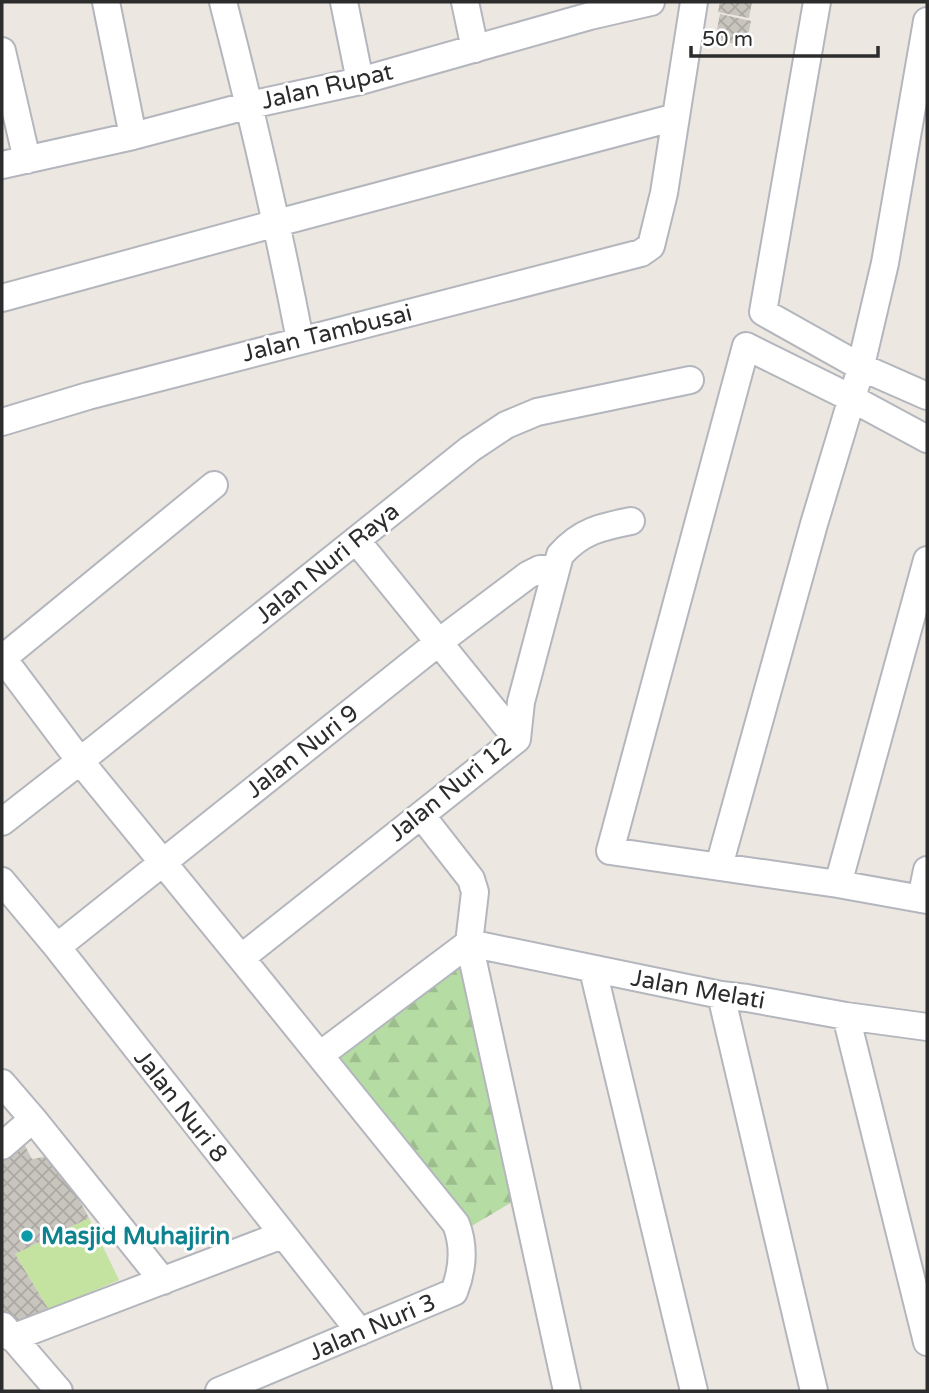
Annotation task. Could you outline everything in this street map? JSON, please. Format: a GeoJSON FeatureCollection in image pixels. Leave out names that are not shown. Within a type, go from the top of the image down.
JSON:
{"type":"FeatureCollection","features":[{"type":"Feature","properties":{"kind":"street"},"geometry":{"type":"LineString","coordinates":[[106,2],[133,136]]}},
{"type":"Feature","properties":{"kind":"street"},"geometry":{"type":"LineString","coordinates":[[223,2],[250,104],[300,340]]}},
{"type":"Feature","properties":{"kind":"street"},"geometry":{"type":"LineString","coordinates":[[344,2],[360,81]]}},
{"type":"Feature","properties":{"kind":"street"},"geometry":{"type":"LineString","coordinates":[[465,2],[475,49]]}},
{"type":"Feature","properties":{"kind":"street","name":"Jalan Rupat"},"geometry":{"type":"LineString","coordinates":[[14,162],[133,136],[250,104],[360,81],[475,49],[588,9],[651,2]]}},
{"type":"Feature","properties":{"kind":"street"},"geometry":{"type":"LineString","coordinates":[[2,298],[676,117],[694,2]]}},
{"type":"Feature","properties":{"kind":"street"},"geometry":{"type":"LineString","coordinates":[[817,2],[764,312],[927,439]]}},
{"type":"Feature","properties":{"kind":"street"},"geometry":{"type":"LineString","coordinates":[[719,866],[856,383],[886,263],[927,21]]}},
{"type":"Feature","properties":{"kind":"street"},"geometry":{"type":"LineString","coordinates":[[2,51],[14,162]]}},
{"type":"Feature","properties":{"kind":"street","name":"Jalan Tambusai"},"geometry":{"type":"LineString","coordinates":[[2,422],[88,396],[300,340],[642,253],[651,246],[664,193],[676,117]]}},
{"type":"Feature","properties":{"kind":"street"},"geometry":{"type":"LineString","coordinates":[[927,396],[856,383],[746,346],[610,851],[838,884],[924,900],[927,870]]}},
{"type":"Feature","properties":{"kind":"street","name":"Jalan Nuri Raya"},"geometry":{"type":"LineString","coordinates":[[2,822],[470,449],[506,425],[537,412],[690,380]]}},
{"type":"Feature","properties":{"kind":"street"},"geometry":{"type":"LineString","coordinates":[[214,485],[2,657],[80,761],[320,1055],[469,943]]}},
{"type":"Feature","properties":{"kind":"street","name":"Jalan Nuri 12"},"geometry":{"type":"LineString","coordinates":[[241,958],[517,739],[521,702],[560,555],[578,538],[601,527],[631,521]]}},
{"type":"Feature","properties":{"kind":"street"},"geometry":{"type":"LineString","coordinates":[[356,540],[517,739]]}},
{"type":"Feature","properties":{"kind":"street"},"geometry":{"type":"LineString","coordinates":[[838,884],[927,560]]}},
{"type":"Feature","properties":{"kind":"street","name":"Jalan Nuri 9"},"geometry":{"type":"LineString","coordinates":[[57,947],[439,642],[528,575],[540,569],[555,569]]}},
{"type":"Feature","properties":{"kind":"street"},"geometry":{"type":"LineString","coordinates":[[421,815],[471,879],[475,892],[469,943],[567,1391]]}},
{"type":"Feature","properties":{"kind":"street","name":"Jalan Nuri 8"},"geometry":{"type":"LineString","coordinates":[[2,881],[360,1332]]}},
{"type":"Feature","properties":{"kind":"street","name":"Jalan Melati"},"geometry":{"type":"LineString","coordinates":[[469,943],[721,995],[927,1027]]}},
{"type":"Feature","properties":{"kind":"street"},"geometry":{"type":"LineString","coordinates":[[593,970],[694,1391]]}},
{"type":"Feature","properties":{"kind":"street"},"geometry":{"type":"LineString","coordinates":[[721,995],[814,1391]]}},
{"type":"Feature","properties":{"kind":"street"},"geometry":{"type":"LineString","coordinates":[[846,1016],[927,1342]]}},
{"type":"Feature","properties":{"kind":"street","name":"Jalan Nuri 3"},"geometry":{"type":"LineString","coordinates":[[219,1391],[454,1292],[460,1276],[462,1239],[456,1224],[320,1055]]}},
{"type":"Feature","properties":{"kind":"street"},"geometry":{"type":"LineString","coordinates":[[2,1083],[163,1282]]}},
{"type":"Feature","properties":{"kind":"street"},"geometry":{"type":"LineString","coordinates":[[2,1146],[33,1119]]}},
{"type":"Feature","properties":{"kind":"street"},"geometry":{"type":"LineString","coordinates":[[59,1391],[7,1331],[163,1282],[282,1235]]}},
{"type":"Feature","properties":{"kind":"green space"},"geometry":{"type":"Polygon","coordinates":[[[459,960],[512,1202],[465,1230],[331,1066],[459,960]]]}},
{"type":"Feature","properties":{"kind":"green space"},"geometry":{"type":"Polygon","coordinates":[[[89,1218],[119,1280],[49,1310],[15,1254],[89,1218]]]}},
{"type":"Feature","properties":{"kind":"building"},"geometry":{"type":"Polygon","coordinates":[[[720,2],[752,2],[749,18],[718,12],[720,2]]]}},
{"type":"Feature","properties":{"kind":"building"},"geometry":{"type":"Polygon","coordinates":[[[720,14],[751,21],[746,46],[715,40],[720,14]]]}},
{"type":"Feature","properties":{"kind":"building","name":"Masjid Muhajirin"},"geometry":{"type":"Polygon","coordinates":[[[24,1144],[32,1159],[55,1155],[89,1218],[15,1254],[49,1310],[14,1329],[2,1313],[2,1162],[24,1144]]]}},
{"type":"Feature","properties":{"kind":"place","name":"Masjid Muhajirin"},"geometry":{"type":"Point","coordinates":[27,1236]}}]}
